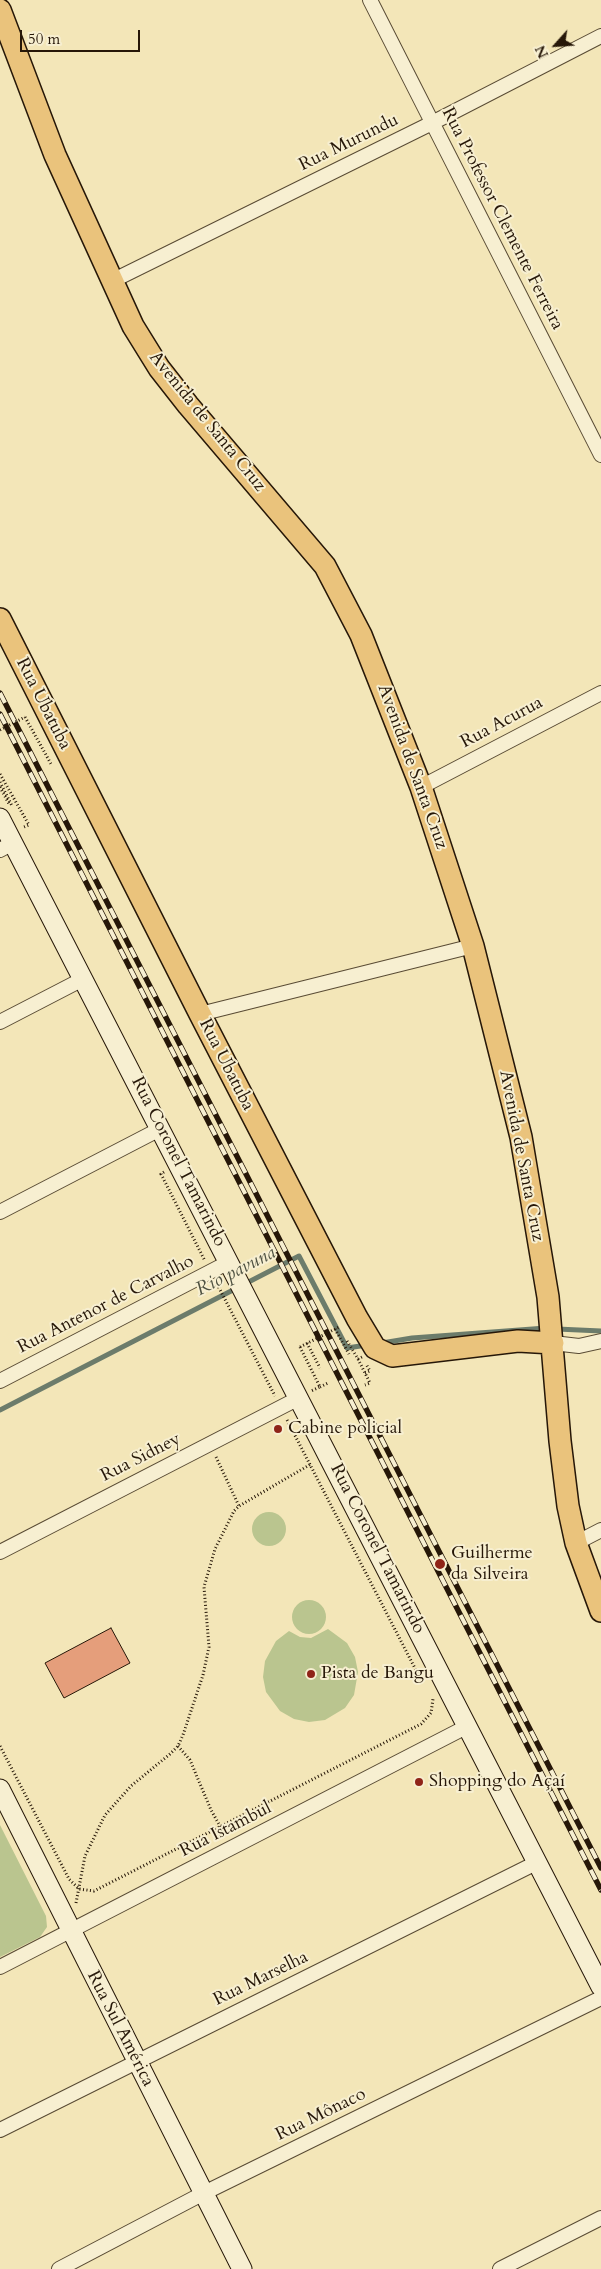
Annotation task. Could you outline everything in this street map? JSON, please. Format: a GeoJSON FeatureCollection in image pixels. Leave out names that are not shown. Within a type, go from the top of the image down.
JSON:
{"type":"FeatureCollection","features":[{"type":"Feature","properties":{"kind":"main road","name":"Avenida de Santa Cruz"},"geometry":{"type":"LineString","coordinates":[[0,10],[52,146],[133,326],[159,368],[325,566],[361,635],[421,787],[473,946],[521,1137],[548,1297],[560,1441],[568,1506],[576,1543],[601,1611]]}},
{"type":"Feature","properties":{"kind":"main road","name":"Rua Ubatuba"},"geometry":{"type":"LineString","coordinates":[[0,619],[200,1014],[374,1348],[392,1356],[518,1341],[553,1343]]}},
{"type":"Feature","properties":{"kind":"main road","name":"Rua Coronel Tamarindo"},"geometry":{"type":"LineString","coordinates":[[8,815],[6,847],[83,979],[601,1987]]}},
{"type":"Feature","properties":{"kind":"main road","name":"Rua Sul América"},"geometry":{"type":"LineString","coordinates":[[0,1789],[202,2194],[242,2269]]}},
{"type":"Feature","properties":{"kind":"street","name":"Rua Professor Clemente Ferreira"},"geometry":{"type":"LineString","coordinates":[[370,0],[601,455]]}},
{"type":"Feature","properties":{"kind":"street","name":"Rua Murundu"},"geometry":{"type":"LineString","coordinates":[[112,281],[432,123],[601,36]]}},
{"type":"Feature","properties":{"kind":"street","name":"Rua Acurua"},"geometry":{"type":"LineString","coordinates":[[421,787],[601,693]]}},
{"type":"Feature","properties":{"kind":"street"},"geometry":{"type":"LineString","coordinates":[[200,1014],[473,946]]}},
{"type":"Feature","properties":{"kind":"street"},"geometry":{"type":"LineString","coordinates":[[0,1022],[83,979]]}},
{"type":"Feature","properties":{"kind":"street"},"geometry":{"type":"LineString","coordinates":[[0,1212],[160,1129]]}},
{"type":"Feature","properties":{"kind":"street","name":"Rua Antenor de Carvalho"},"geometry":{"type":"LineString","coordinates":[[0,1381],[230,1262]]}},
{"type":"Feature","properties":{"kind":"street"},"geometry":{"type":"LineString","coordinates":[[553,1343],[579,1346],[601,1341]]}},
{"type":"Feature","properties":{"kind":"street","name":"Rua Sidney"},"geometry":{"type":"LineString","coordinates":[[0,1552],[299,1398]]}},
{"type":"Feature","properties":{"kind":"street"},"geometry":{"type":"LineString","coordinates":[[576,1543],[601,1530]]}},
{"type":"Feature","properties":{"kind":"street","name":"Rua Istambul"},"geometry":{"type":"LineString","coordinates":[[0,1967],[468,1726]]}},
{"type":"Feature","properties":{"kind":"street","name":"Rua Marselha"},"geometry":{"type":"LineString","coordinates":[[0,2130],[538,1862]]}},
{"type":"Feature","properties":{"kind":"street","name":"Rua Mônaco"},"geometry":{"type":"LineString","coordinates":[[59,2269],[202,2194],[601,1998]]}},
{"type":"Feature","properties":{"kind":"street"},"geometry":{"type":"LineString","coordinates":[[500,2269],[601,2218]]}},
{"type":"Feature","properties":{"kind":"path"},"geometry":{"type":"LineString","coordinates":[[0,730],[25,717]]}},
{"type":"Feature","properties":{"kind":"path"},"geometry":{"type":"LineString","coordinates":[[0,774],[29,825],[23,827],[19,820]]}},
{"type":"Feature","properties":{"kind":"path"},"geometry":{"type":"LineString","coordinates":[[0,782],[8,815]]}},
{"type":"Feature","properties":{"kind":"path"},"geometry":{"type":"LineString","coordinates":[[312,1371],[300,1347],[339,1327]]}},
{"type":"Feature","properties":{"kind":"path"},"geometry":{"type":"LineString","coordinates":[[335,1329],[349,1354]]}},
{"type":"Feature","properties":{"kind":"path"},"geometry":{"type":"LineString","coordinates":[[307,1343],[320,1368]]}},
{"type":"Feature","properties":{"kind":"path"},"geometry":{"type":"LineString","coordinates":[[358,1359],[370,1382],[364,1385]]}},
{"type":"Feature","properties":{"kind":"path"},"geometry":{"type":"LineString","coordinates":[[320,1387],[328,1383]]}},
{"type":"Feature","properties":{"kind":"path"},"geometry":{"type":"LineString","coordinates":[[281,1422],[294,1429],[313,1463],[427,1684]]}},
{"type":"Feature","properties":{"kind":"path"},"geometry":{"type":"LineString","coordinates":[[209,1444],[240,1506]]}},
{"type":"Feature","properties":{"kind":"path"},"geometry":{"type":"LineString","coordinates":[[71,1930],[85,1856],[105,1815],[131,1786],[178,1746],[195,1703],[207,1661],[210,1630],[204,1602],[204,1587],[209,1568],[225,1528],[240,1506],[313,1463]]}},
{"type":"Feature","properties":{"kind":"path"},"geometry":{"type":"LineString","coordinates":[[0,1746],[69,1879],[79,1889],[86,1892],[101,1889],[421,1724],[431,1713],[434,1706],[431,1691]]}},
{"type":"Feature","properties":{"kind":"path"},"geometry":{"type":"LineString","coordinates":[[178,1746],[190,1760],[220,1827],[232,1848]]}},
{"type":"Feature","properties":{"kind":"green space"},"geometry":{"type":"Polygon","coordinates":[[[269,1512],[276,1513],[281,1517],[285,1522],[285,1536],[281,1541],[276,1545],[269,1546],[262,1545],[257,1541],[253,1536],[252,1529],[253,1522],[257,1517],[262,1513],[269,1512]]]}},
{"type":"Feature","properties":{"kind":"green space"},"geometry":{"type":"Polygon","coordinates":[[[309,1600],[316,1601],[321,1605],[325,1610],[325,1624],[321,1629],[316,1633],[309,1634],[302,1633],[297,1629],[293,1624],[292,1617],[293,1610],[297,1605],[302,1601],[309,1600]]]}},
{"type":"Feature","properties":{"kind":"green space","name":"Pista de Bangu"},"geometry":{"type":"Polygon","coordinates":[[[328,1629],[347,1643],[355,1657],[358,1672],[354,1695],[345,1708],[325,1720],[309,1722],[294,1719],[280,1711],[266,1692],[263,1677],[265,1661],[276,1641],[289,1631],[300,1637],[311,1638],[328,1629]]]}},
{"type":"Feature","properties":{"kind":"green space"},"geometry":{"type":"Polygon","coordinates":[[[0,1825],[46,1916],[47,1927],[40,1937],[0,1957],[0,1825]]]}},
{"type":"Feature","properties":{"kind":"building"},"geometry":{"type":"Polygon","coordinates":[[[111,1628],[130,1663],[64,1698],[45,1663],[111,1628]]]}},
{"type":"Feature","properties":{"kind":"waterway","name":"Rio pavuna"},"geometry":{"type":"LineString","coordinates":[[0,1410],[299,1256],[347,1348],[367,1345]]}},
{"type":"Feature","properties":{"kind":"waterway","name":"Rio pavuna"},"geometry":{"type":"LineString","coordinates":[[382,1343],[412,1338],[546,1328]]}},
{"type":"Feature","properties":{"kind":"waterway","name":"Rio pavuna"},"geometry":{"type":"LineString","coordinates":[[557,1329],[601,1331]]}},
{"type":"Feature","properties":{"kind":"railway"},"geometry":{"type":"LineString","coordinates":[[0,693],[601,1868]]}},
{"type":"Feature","properties":{"kind":"railway"},"geometry":{"type":"LineString","coordinates":[[0,714],[601,1890]]}},
{"type":"Feature","properties":{"kind":"place","name":"Cabine policial"},"geometry":{"type":"Point","coordinates":[278,1429]}},
{"type":"Feature","properties":{"kind":"place","name":"Guilherme da Silveira"},"geometry":{"type":"Point","coordinates":[440,1564]}},
{"type":"Feature","properties":{"kind":"place","name":"Pista de Bangu"},"geometry":{"type":"Point","coordinates":[311,1674]}},
{"type":"Feature","properties":{"kind":"place","name":"Shopping do Açaí"},"geometry":{"type":"Point","coordinates":[419,1782]}}]}
